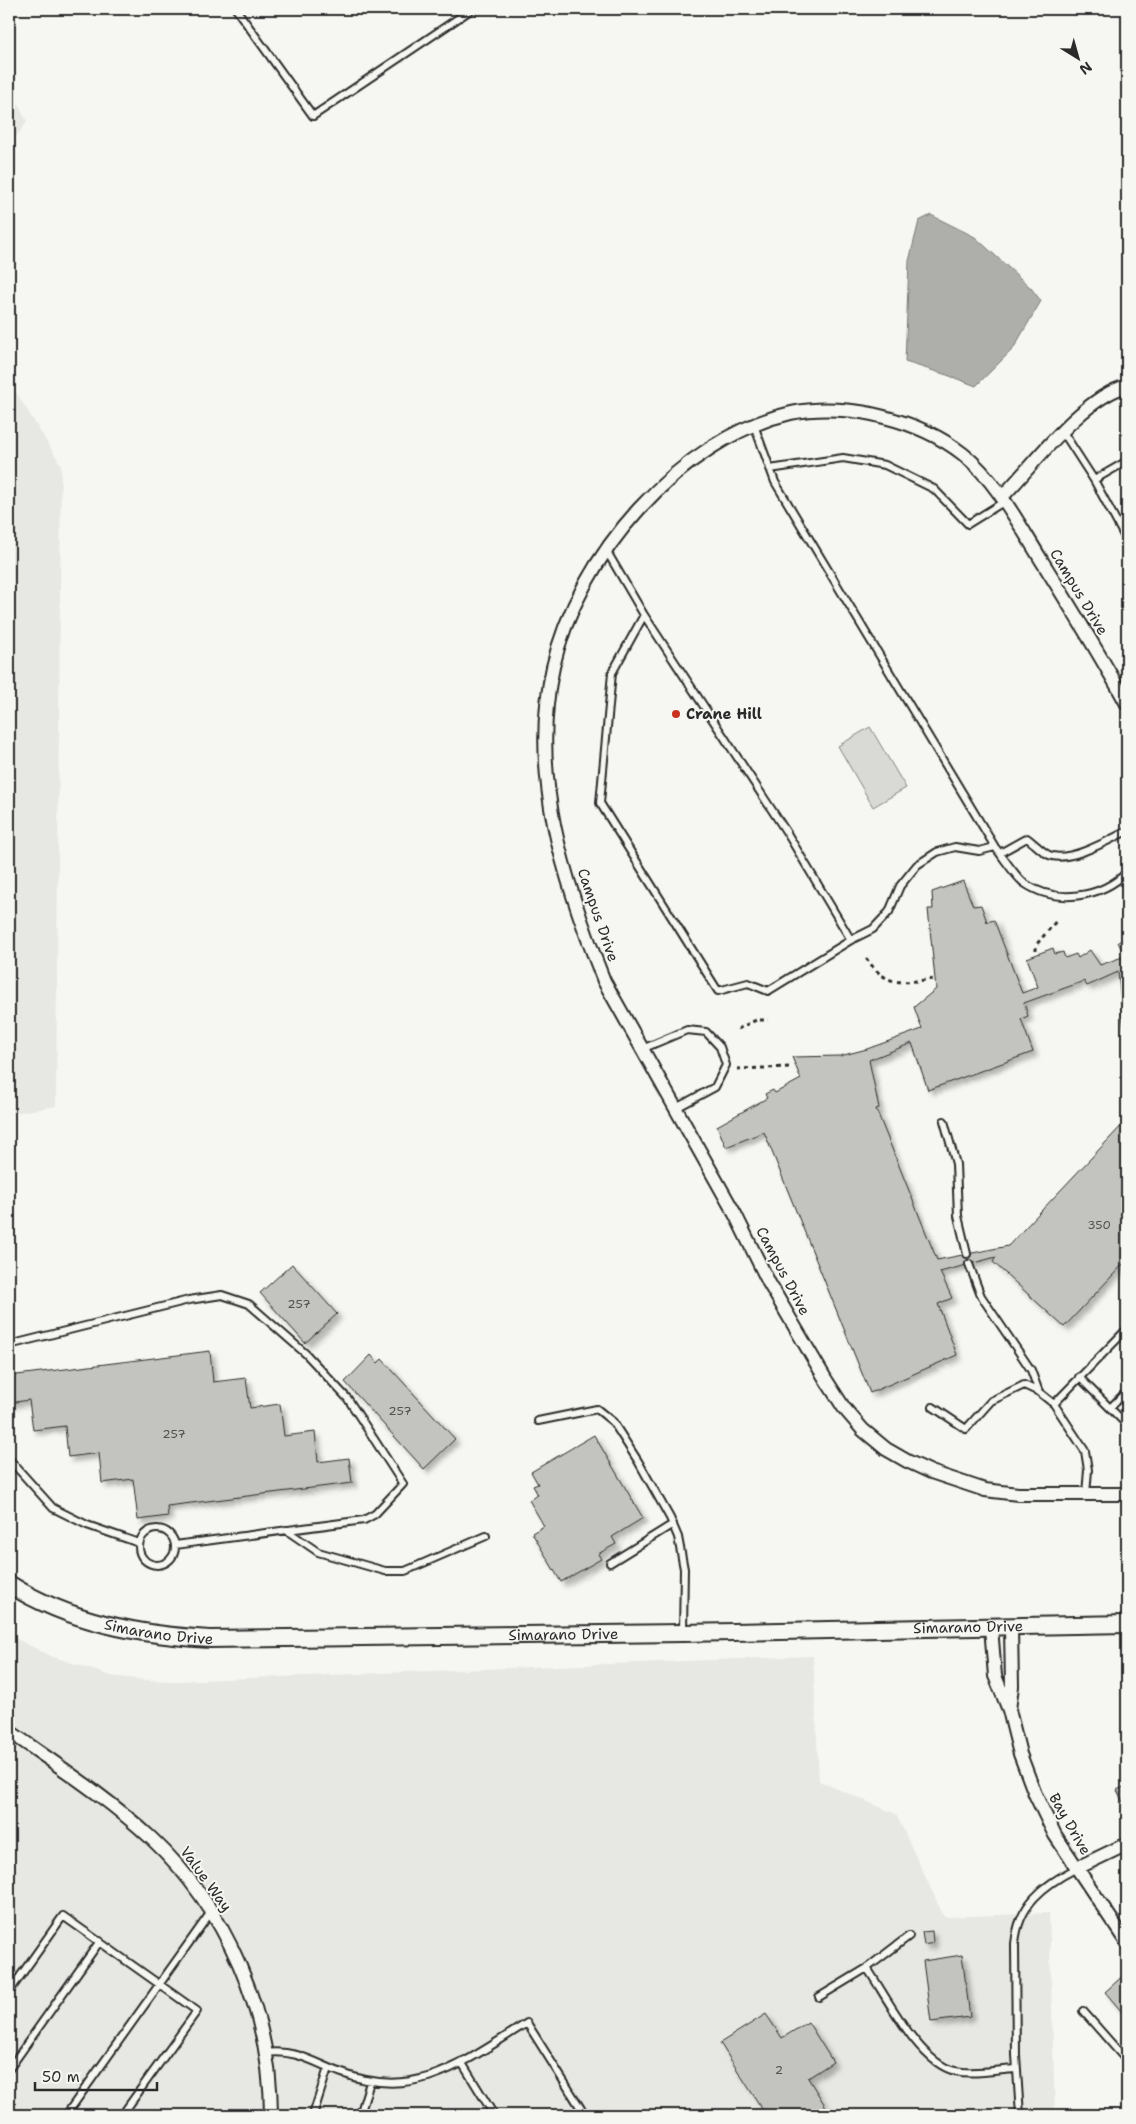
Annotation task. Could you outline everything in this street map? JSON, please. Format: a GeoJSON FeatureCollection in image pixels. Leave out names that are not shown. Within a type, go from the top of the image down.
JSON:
{"type":"FeatureCollection","features":[{"type":"Feature","properties":{"kind":"street"},"geometry":{"type":"LineString","coordinates":[[1004,499],[1063,432],[1094,402],[1108,393],[1127,386]]}},
{"type":"Feature","properties":{"kind":"street","name":"Campus Drive"},"geometry":{"type":"LineString","coordinates":[[1127,704],[1004,499],[965,455],[936,436],[902,421],[866,412],[836,410],[792,413],[754,425],[724,440],[683,467],[657,489],[624,524],[592,570],[569,618],[553,665],[547,707],[545,759],[550,805],[558,848],[577,908],[604,981],[735,1214],[769,1283],[844,1408],[863,1430],[886,1449],[907,1462],[985,1490],[1018,1494],[1127,1494]]}},
{"type":"Feature","properties":{"kind":"street","name":"Simarano Drive"},"geometry":{"type":"LineString","coordinates":[[9,1584],[47,1604],[100,1623],[146,1633],[179,1637],[234,1639],[683,1633],[1127,1624]]}},
{"type":"Feature","properties":{"kind":"street","name":"Bay Drive"},"geometry":{"type":"LineString","coordinates":[[990,1627],[995,1676],[1009,1710],[1020,1754],[1034,1794],[1049,1825],[1127,1943]]}},
{"type":"Feature","properties":{"kind":"street","name":"Bay Drive"},"geometry":{"type":"LineString","coordinates":[[1009,1710],[1012,1686],[1010,1627]]}},
{"type":"Feature","properties":{"kind":"street","name":"Value Way"},"geometry":{"type":"LineString","coordinates":[[9,1732],[108,1803],[142,1830],[177,1865],[211,1912],[230,1944],[257,2011],[266,2054],[271,2115]]}},
{"type":"Feature","properties":{"kind":"street"},"geometry":{"type":"LineString","coordinates":[[1077,1868],[1127,1844]]}},
{"type":"Feature","properties":{"kind":"lane"},"geometry":{"type":"LineString","coordinates":[[236,9],[313,116],[472,9]]}},
{"type":"Feature","properties":{"kind":"lane"},"geometry":{"type":"LineString","coordinates":[[754,425],[775,482],[998,850],[1024,883],[1050,895],[1078,897],[1099,890],[1119,880],[1127,872]]}},
{"type":"Feature","properties":{"kind":"lane"},"geometry":{"type":"LineString","coordinates":[[1063,432],[1094,480],[1127,541]]}},
{"type":"Feature","properties":{"kind":"lane"},"geometry":{"type":"LineString","coordinates":[[770,468],[843,458],[885,465],[934,489],[968,524],[1004,499]]}},
{"type":"Feature","properties":{"kind":"lane"},"geometry":{"type":"LineString","coordinates":[[1094,480],[1127,461]]}},
{"type":"Feature","properties":{"kind":"lane"},"geometry":{"type":"LineString","coordinates":[[606,550],[644,615],[786,833],[851,940]]}},
{"type":"Feature","properties":{"kind":"lane"},"geometry":{"type":"LineString","coordinates":[[644,615],[612,674],[600,803],[718,990],[748,983],[768,991],[851,940],[873,929],[889,912],[900,886],[917,865],[937,852],[956,847],[998,850],[1027,838],[1050,855],[1067,856],[1098,845],[1127,830]]}},
{"type":"Feature","properties":{"kind":"lane"},"geometry":{"type":"LineString","coordinates":[[642,1049],[687,1030],[706,1032],[720,1047],[726,1066],[714,1087],[676,1108]]}},
{"type":"Feature","properties":{"kind":"lane"},"geometry":{"type":"LineString","coordinates":[[944,1121],[956,1164],[958,1216],[968,1254]]}},
{"type":"Feature","properties":{"kind":"lane"},"geometry":{"type":"LineString","coordinates":[[969,1264],[981,1296],[1031,1370],[1039,1392]]}},
{"type":"Feature","properties":{"kind":"lane"},"geometry":{"type":"LineString","coordinates":[[9,1345],[189,1300],[222,1295],[249,1304],[306,1354],[348,1399],[403,1484],[375,1514],[364,1520],[175,1545]]}},
{"type":"Feature","properties":{"kind":"lane"},"geometry":{"type":"LineString","coordinates":[[1054,1404],[1127,1329]]}},
{"type":"Feature","properties":{"kind":"lane"},"geometry":{"type":"LineString","coordinates":[[1080,1377],[1127,1426]]}},
{"type":"Feature","properties":{"kind":"lane"},"geometry":{"type":"LineString","coordinates":[[933,1408],[966,1429],[991,1401],[1009,1391],[1024,1385],[1039,1392],[1054,1404],[1085,1451],[1088,1470],[1086,1494]]}},
{"type":"Feature","properties":{"kind":"lane"},"geometry":{"type":"LineString","coordinates":[[1110,1408],[1127,1391]]}},
{"type":"Feature","properties":{"kind":"lane"},"geometry":{"type":"LineString","coordinates":[[538,1421],[597,1409],[613,1422],[638,1461],[673,1524],[682,1552],[684,1569],[683,1633]]}},
{"type":"Feature","properties":{"kind":"lane"},"geometry":{"type":"LineString","coordinates":[[9,1459],[53,1508],[87,1525],[139,1543]]}},
{"type":"Feature","properties":{"kind":"lane"},"geometry":{"type":"LineString","coordinates":[[610,1563],[673,1524]]}},
{"type":"Feature","properties":{"kind":"lane"},"geometry":{"type":"LineString","coordinates":[[158,1528],[170,1534],[175,1545],[175,1551],[170,1560],[165,1564],[156,1565],[142,1558],[139,1552],[139,1543],[146,1532],[158,1528]]}},
{"type":"Feature","properties":{"kind":"lane"},"geometry":{"type":"LineString","coordinates":[[286,1530],[318,1552],[385,1571],[404,1571],[486,1536]]}},
{"type":"Feature","properties":{"kind":"lane"},"geometry":{"type":"LineString","coordinates":[[1020,2115],[1016,2069],[1015,1944],[1018,1924],[1028,1904],[1036,1894],[1057,1878],[1077,1868]]}},
{"type":"Feature","properties":{"kind":"lane"},"geometry":{"type":"LineString","coordinates":[[66,2115],[211,1912]]}},
{"type":"Feature","properties":{"kind":"lane"},"geometry":{"type":"LineString","coordinates":[[9,1992],[64,1916],[197,2011],[122,2115]]}},
{"type":"Feature","properties":{"kind":"lane"},"geometry":{"type":"LineString","coordinates":[[819,1998],[867,1968],[908,1936]]}},
{"type":"Feature","properties":{"kind":"lane"},"geometry":{"type":"LineString","coordinates":[[9,2069],[100,1941]]}},
{"type":"Feature","properties":{"kind":"lane"},"geometry":{"type":"LineString","coordinates":[[867,1968],[918,2044],[937,2063],[961,2072],[1016,2069]]}},
{"type":"Feature","properties":{"kind":"lane"},"geometry":{"type":"LineString","coordinates":[[1083,2011],[1127,2061]]}},
{"type":"Feature","properties":{"kind":"lane"},"geometry":{"type":"LineString","coordinates":[[266,2054],[282,2052],[296,2054],[328,2068],[370,2082],[390,2084],[412,2082],[443,2072],[462,2063],[527,2023],[585,2115]]}},
{"type":"Feature","properties":{"kind":"lane"},"geometry":{"type":"LineString","coordinates":[[462,2063],[494,2115]]}},
{"type":"Feature","properties":{"kind":"lane"},"geometry":{"type":"LineString","coordinates":[[313,2115],[328,2068]]}},
{"type":"Feature","properties":{"kind":"lane"},"geometry":{"type":"LineString","coordinates":[[360,2115],[370,2082]]}},
{"type":"Feature","properties":{"kind":"path"},"geometry":{"type":"LineString","coordinates":[[1036,952],[1036,946],[1057,920]]}},
{"type":"Feature","properties":{"kind":"path"},"geometry":{"type":"LineString","coordinates":[[866,958],[874,969],[889,981],[906,982],[935,979]]}},
{"type":"Feature","properties":{"kind":"path"},"geometry":{"type":"LineString","coordinates":[[738,1029],[756,1020],[768,1020]]}},
{"type":"Feature","properties":{"kind":"path"},"geometry":{"type":"LineString","coordinates":[[737,1069],[790,1067]]}},
{"type":"Feature","properties":{"kind":"shaded area"},"geometry":{"type":"Polygon","coordinates":[[[9,84],[27,122],[9,146],[9,84]]]}},
{"type":"Feature","properties":{"kind":"shaded area"},"geometry":{"type":"Polygon","coordinates":[[[931,215],[975,237],[1031,288],[1041,301],[1013,349],[976,386],[905,362],[909,261],[919,221],[931,215]]]}},
{"type":"Feature","properties":{"kind":"shaded area"},"geometry":{"type":"Polygon","coordinates":[[[9,381],[61,465],[56,1106],[9,1114],[9,381]]]}},
{"type":"Feature","properties":{"kind":"shaded area"},"geometry":{"type":"Polygon","coordinates":[[[870,727],[906,788],[873,807],[838,746],[870,727]]]}},
{"type":"Feature","properties":{"kind":"shaded area"},"geometry":{"type":"Polygon","coordinates":[[[9,1635],[51,1656],[111,1676],[176,1681],[813,1656],[819,1781],[896,1814],[944,1917],[1049,1913],[1055,2115],[9,2115],[9,1635]]]}},
{"type":"Feature","properties":{"kind":"building"},"geometry":{"type":"Polygon","coordinates":[[[963,881],[973,906],[981,905],[987,922],[994,920],[1022,993],[1038,987],[1027,958],[1053,948],[1055,954],[1063,952],[1065,958],[1076,954],[1078,958],[1090,950],[1100,965],[1125,956],[1118,942],[1127,937],[1127,1061],[1118,972],[1087,986],[1084,981],[1024,1003],[1028,1016],[1021,1019],[1033,1052],[928,1090],[912,1043],[869,1060],[879,1108],[876,1109],[937,1260],[1008,1246],[1125,1122],[1127,1124],[1127,1260],[1064,1327],[993,1262],[996,1257],[940,1272],[952,1298],[938,1304],[957,1355],[870,1393],[764,1132],[726,1147],[717,1126],[767,1098],[765,1094],[773,1090],[775,1093],[801,1079],[792,1057],[840,1056],[867,1049],[922,1029],[914,1007],[936,989],[928,909],[933,909],[932,892],[963,881]]]}},
{"type":"Feature","properties":{"kind":"building"},"geometry":{"type":"Polygon","coordinates":[[[292,1264],[337,1314],[305,1343],[260,1293],[292,1264]]]}},
{"type":"Feature","properties":{"kind":"building"},"geometry":{"type":"Polygon","coordinates":[[[210,1351],[213,1382],[246,1378],[250,1408],[280,1404],[284,1436],[315,1432],[318,1462],[349,1458],[352,1483],[167,1506],[168,1516],[138,1520],[133,1479],[102,1483],[99,1453],[68,1457],[65,1426],[33,1430],[29,1400],[9,1403],[9,1376],[210,1351]]]}},
{"type":"Feature","properties":{"kind":"building"},"geometry":{"type":"Polygon","coordinates":[[[371,1355],[378,1363],[382,1359],[455,1439],[424,1469],[345,1382],[371,1355]]]}},
{"type":"Feature","properties":{"kind":"building"},"geometry":{"type":"Polygon","coordinates":[[[594,1435],[643,1518],[612,1537],[616,1544],[598,1554],[601,1559],[561,1582],[532,1533],[544,1526],[529,1500],[538,1495],[533,1486],[538,1484],[531,1472],[594,1435]]]}},
{"type":"Feature","properties":{"kind":"building"},"geometry":{"type":"Polygon","coordinates":[[[1127,1785],[1127,1810],[1117,1790],[1127,1785]]]}},
{"type":"Feature","properties":{"kind":"building"},"geometry":{"type":"Polygon","coordinates":[[[932,1931],[933,1943],[924,1945],[922,1932],[932,1931]]]}},
{"type":"Feature","properties":{"kind":"building"},"geometry":{"type":"Polygon","coordinates":[[[962,1955],[970,2017],[931,2022],[923,1961],[962,1955]]]}},
{"type":"Feature","properties":{"kind":"building"},"geometry":{"type":"Polygon","coordinates":[[[1127,1972],[1127,2018],[1105,1992],[1127,1972]]]}},
{"type":"Feature","properties":{"kind":"building"},"geometry":{"type":"Polygon","coordinates":[[[766,2014],[782,2038],[808,2022],[833,2062],[808,2078],[831,2115],[766,2115],[720,2043],[766,2014]]]}},
{"type":"Feature","properties":{"kind":"place","name":"Crane Hill"},"geometry":{"type":"Point","coordinates":[676,714]}}]}
